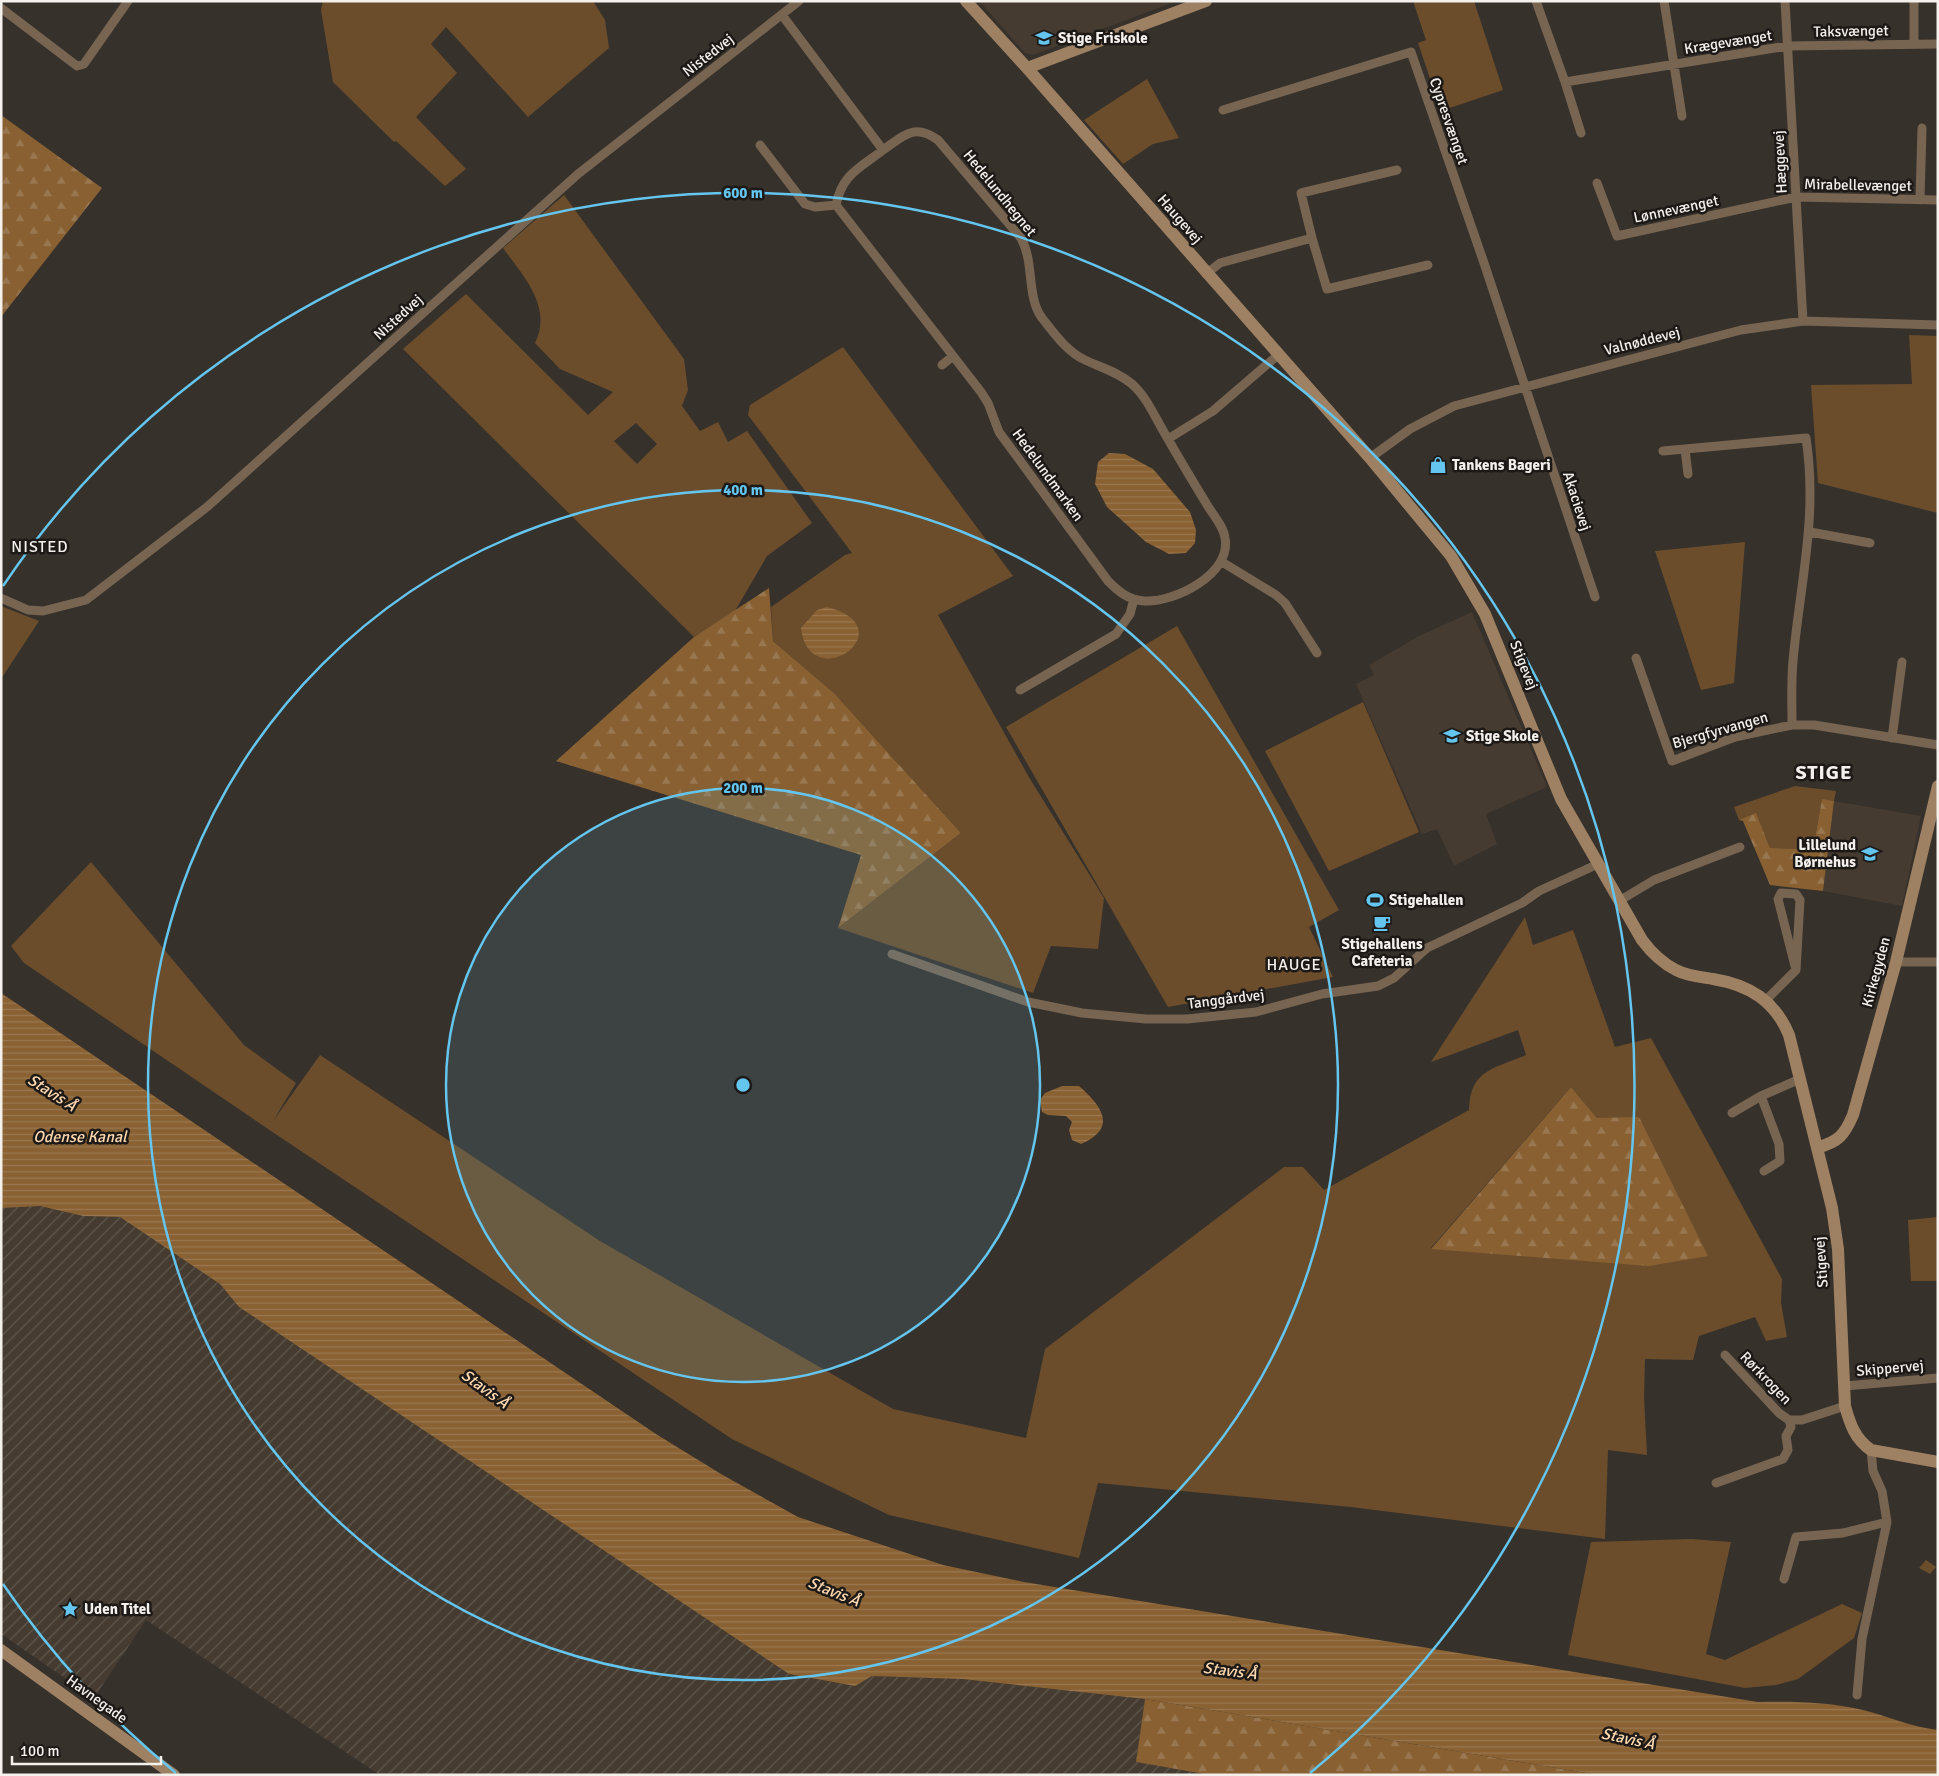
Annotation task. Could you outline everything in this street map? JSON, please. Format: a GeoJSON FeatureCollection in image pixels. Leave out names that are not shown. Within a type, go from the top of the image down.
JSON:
{"type":"FeatureCollection","features":[{"type":"Feature","properties":{"kind":"street"},"geometry":{"type":"LineString","coordinates":[[1,8],[77,66],[84,64],[128,1]]}},
{"type":"Feature","properties":{"kind":"street","name":"Nistedvej"},"geometry":{"type":"LineString","coordinates":[[1,598],[28,610],[86,600],[207,507],[578,174],[799,1]]}},
{"type":"Feature","properties":{"kind":"street","name":"Haugevej"},"geometry":{"type":"LineString","coordinates":[[966,1],[1370,458]]}},
{"type":"Feature","properties":{"kind":"street"},"geometry":{"type":"LineString","coordinates":[[1027,68],[1206,1]]}},
{"type":"Feature","properties":{"kind":"street"},"geometry":{"type":"LineString","coordinates":[[1536,1],[1581,133]]}},
{"type":"Feature","properties":{"kind":"street","name":"Krægevænget"},"geometry":{"type":"LineString","coordinates":[[1664,1],[1682,116]]}},
{"type":"Feature","properties":{"kind":"street","name":"Hæggevej"},"geometry":{"type":"LineString","coordinates":[[1785,1],[1803,321]]}},
{"type":"Feature","properties":{"kind":"street"},"geometry":{"type":"LineString","coordinates":[[1914,1],[1914,44]]}},
{"type":"Feature","properties":{"kind":"street"},"geometry":{"type":"LineString","coordinates":[[760,145],[805,204],[815,207],[836,204],[839,188],[847,178],[884,150],[782,15]]}},
{"type":"Feature","properties":{"kind":"street","name":"Taksvænget"},"geometry":{"type":"LineString","coordinates":[[1787,46],[1938,44]]}},
{"type":"Feature","properties":{"kind":"street","name":"Krægevænget"},"geometry":{"type":"LineString","coordinates":[[1565,82],[1787,46]]}},
{"type":"Feature","properties":{"kind":"street","name":"Cypresvænget"},"geometry":{"type":"LineString","coordinates":[[1223,110],[1410,52],[1524,386]]}},
{"type":"Feature","properties":{"kind":"street","name":"Mirabellevænget"},"geometry":{"type":"LineString","coordinates":[[1920,200],[1922,128]]}},
{"type":"Feature","properties":{"kind":"street","name":"Hedelundhegnet"},"geometry":{"type":"LineString","coordinates":[[884,150],[912,131],[926,132],[938,140],[1021,238],[1028,251],[1032,290],[1041,315],[1066,347],[1077,356],[1116,373],[1134,386],[1168,439],[1225,537],[1225,557],[1222,562]]}},
{"type":"Feature","properties":{"kind":"street"},"geometry":{"type":"LineString","coordinates":[[1397,170],[1301,193],[1327,289],[1428,265]]}},
{"type":"Feature","properties":{"kind":"street","name":"Lønnevænget"},"geometry":{"type":"LineString","coordinates":[[1597,183],[1617,236],[1796,197]]}},
{"type":"Feature","properties":{"kind":"street","name":"Mirabellevænget"},"geometry":{"type":"LineString","coordinates":[[1796,197],[1938,200]]}},
{"type":"Feature","properties":{"kind":"street","name":"Hedelundmarken"},"geometry":{"type":"LineString","coordinates":[[836,204],[988,403],[998,432],[1104,575],[1120,592],[1139,600]]}},
{"type":"Feature","properties":{"kind":"street"},"geometry":{"type":"LineString","coordinates":[[1206,274],[1220,263],[1312,238]]}},
{"type":"Feature","properties":{"kind":"street","name":"Valnøddevej"},"geometry":{"type":"LineString","coordinates":[[1370,458],[1410,429],[1454,406],[1741,330],[1803,321],[1938,325]]}},
{"type":"Feature","properties":{"kind":"street"},"geometry":{"type":"LineString","coordinates":[[1168,439],[1213,411],[1278,355]]}},
{"type":"Feature","properties":{"kind":"street"},"geometry":{"type":"LineString","coordinates":[[942,365],[953,356]]}},
{"type":"Feature","properties":{"kind":"street","name":"Akacievej"},"geometry":{"type":"LineString","coordinates":[[1524,386],[1595,597]]}},
{"type":"Feature","properties":{"kind":"street","name":"Bjergfyrvangen"},"geometry":{"type":"LineString","coordinates":[[1664,451],[1806,438],[1810,468],[1810,532],[1793,660],[1792,726]]}},
{"type":"Feature","properties":{"kind":"street"},"geometry":{"type":"LineString","coordinates":[[1685,449],[1688,474]]}},
{"type":"Feature","properties":{"kind":"street","name":"Stigevej"},"geometry":{"type":"LineString","coordinates":[[1370,458],[1451,556],[1480,604],[1561,799],[1642,940],[1663,962],[1677,971],[1744,986],[1766,1000],[1784,1022],[1832,1208],[1838,1249],[1845,1406],[1850,1426],[1856,1436],[1872,1450]]}},
{"type":"Feature","properties":{"kind":"street"},"geometry":{"type":"LineString","coordinates":[[1810,532],[1870,543]]}},
{"type":"Feature","properties":{"kind":"street"},"geometry":{"type":"LineString","coordinates":[[1020,690],[1116,634],[1139,600],[1170,598],[1181,593],[1208,576],[1222,562],[1276,595],[1285,603],[1318,653]]}},
{"type":"Feature","properties":{"kind":"street","name":"Bjergfyrvangen"},"geometry":{"type":"LineString","coordinates":[[1636,658],[1672,761],[1735,737],[1792,726],[1814,725],[1938,745]]}},
{"type":"Feature","properties":{"kind":"street"},"geometry":{"type":"LineString","coordinates":[[1892,738],[1902,662]]}},
{"type":"Feature","properties":{"kind":"street","name":"Kirkegyden"},"geometry":{"type":"LineString","coordinates":[[1817,1148],[1834,1143],[1846,1131],[1853,1115],[1896,962],[1936,804],[1938,786]]}},
{"type":"Feature","properties":{"kind":"street"},"geometry":{"type":"LineString","coordinates":[[1619,902],[1654,880],[1740,847]]}},
{"type":"Feature","properties":{"kind":"street","name":"Tanggårdvej"},"geometry":{"type":"LineString","coordinates":[[892,954],[1028,1002],[1082,1013],[1153,1019],[1187,1019],[1256,1012],[1322,994],[1378,986],[1394,978],[1427,948],[1522,903],[1539,891],[1598,864]]}},
{"type":"Feature","properties":{"kind":"street"},"geometry":{"type":"LineString","coordinates":[[1766,1000],[1796,970],[1800,900],[1796,894],[1781,892],[1778,899],[1796,970]]}},
{"type":"Feature","properties":{"kind":"street"},"geometry":{"type":"LineString","coordinates":[[1896,962],[1938,962]]}},
{"type":"Feature","properties":{"kind":"street"},"geometry":{"type":"LineString","coordinates":[[1732,1113],[1761,1096],[1800,1080]]}},
{"type":"Feature","properties":{"kind":"street"},"geometry":{"type":"LineString","coordinates":[[1761,1096],[1779,1144],[1780,1152],[1780,1162],[1764,1171]]}},
{"type":"Feature","properties":{"kind":"street","name":"Rørkrogen"},"geometry":{"type":"LineString","coordinates":[[1725,1355],[1779,1413],[1789,1420],[1802,1420],[1845,1406]]}},
{"type":"Feature","properties":{"kind":"street","name":"Skippervej"},"geometry":{"type":"LineString","coordinates":[[1845,1386],[1938,1378]]}},
{"type":"Feature","properties":{"kind":"street","name":"Rørkrogen"},"geometry":{"type":"LineString","coordinates":[[1716,1483],[1783,1458],[1788,1450],[1786,1436],[1791,1427],[1789,1420]]}},
{"type":"Feature","properties":{"kind":"street"},"geometry":{"type":"LineString","coordinates":[[1857,1696],[1862,1639],[1887,1522],[1882,1492],[1873,1471],[1872,1450],[1938,1462]]}},
{"type":"Feature","properties":{"kind":"street"},"geometry":{"type":"LineString","coordinates":[[1784,1579],[1796,1537],[1843,1533],[1887,1522]]}},
{"type":"Feature","properties":{"kind":"street","name":"Havnegade"},"geometry":{"type":"LineString","coordinates":[[1,1650],[174,1775]]}},
{"type":"Feature","properties":{"kind":"shaded area"},"geometry":{"type":"Polygon","coordinates":[[[323,1],[593,1],[605,20],[609,48],[528,117],[446,27],[431,44],[457,73],[416,117],[466,169],[445,186],[396,141],[394,142],[333,82],[321,10],[323,1]]]}},
{"type":"Feature","properties":{"kind":"shaded area","name":"Stige Friskole"},"geometry":{"type":"Polygon","coordinates":[[[979,1],[1177,1],[1033,55],[1025,53],[979,1]]]}},
{"type":"Feature","properties":{"kind":"shaded area"},"geometry":{"type":"Polygon","coordinates":[[[1413,1],[1474,1],[1503,90],[1441,111],[1418,43],[1426,40],[1413,1]]]}},
{"type":"Feature","properties":{"kind":"shaded area"},"geometry":{"type":"Polygon","coordinates":[[[1147,79],[1179,138],[1153,144],[1123,164],[1084,120],[1147,79]]]}},
{"type":"Feature","properties":{"kind":"shaded area"},"geometry":{"type":"Polygon","coordinates":[[[564,195],[684,359],[688,390],[682,406],[700,431],[718,422],[728,442],[747,431],[812,523],[767,556],[735,611],[694,637],[403,349],[466,294],[588,415],[613,392],[560,369],[535,343],[540,330],[538,305],[527,281],[503,248],[564,195]],[[636,423],[614,441],[637,464],[657,444],[636,423]]]}},
{"type":"Feature","properties":{"kind":"shaded area"},"geometry":{"type":"Polygon","coordinates":[[[1909,335],[1938,336],[1938,513],[1818,483],[1811,385],[1912,384],[1909,335]]]}},
{"type":"Feature","properties":{"kind":"shaded area"},"geometry":{"type":"Polygon","coordinates":[[[843,347],[1013,576],[938,615],[1030,779],[1104,898],[1098,949],[1051,946],[1033,993],[838,928],[961,833],[834,693],[773,641],[771,607],[845,555],[852,553],[748,415],[750,405],[843,347]]]}},
{"type":"Feature","properties":{"kind":"shaded area"},"geometry":{"type":"Polygon","coordinates":[[[1745,542],[1734,683],[1701,690],[1655,551],[1745,542]]]}},
{"type":"Feature","properties":{"kind":"shaded area"},"geometry":{"type":"Polygon","coordinates":[[[1,606],[39,621],[1,679],[1,606]]]}},
{"type":"Feature","properties":{"kind":"shaded area","name":"Stige Skole"},"geometry":{"type":"Polygon","coordinates":[[[1472,612],[1547,787],[1486,814],[1497,844],[1454,866],[1437,829],[1422,834],[1356,684],[1374,675],[1369,665],[1419,636],[1472,612]]]}},
{"type":"Feature","properties":{"kind":"shaded area"},"geometry":{"type":"Polygon","coordinates":[[[1177,626],[1339,910],[1309,927],[1333,977],[1168,1007],[1006,727],[1177,626]]]}},
{"type":"Feature","properties":{"kind":"shaded area"},"geometry":{"type":"Polygon","coordinates":[[[1363,702],[1419,832],[1329,871],[1265,751],[1363,702]]]}},
{"type":"Feature","properties":{"kind":"shaded area"},"geometry":{"type":"Polygon","coordinates":[[[1795,786],[1836,791],[1834,801],[1822,800],[1813,849],[1770,848],[1756,814],[1739,820],[1734,807],[1795,786]]]}},
{"type":"Feature","properties":{"kind":"shaded area","name":"Lillelund Børnehus"},"geometry":{"type":"Polygon","coordinates":[[[1834,801],[1921,816],[1902,906],[1823,891],[1834,801]]]}},
{"type":"Feature","properties":{"kind":"shaded area"},"geometry":{"type":"Polygon","coordinates":[[[91,862],[244,1045],[296,1083],[273,1121],[320,1055],[600,1241],[893,1409],[1026,1438],[1045,1349],[1284,1167],[1303,1167],[1324,1190],[1469,1110],[1470,1097],[1474,1086],[1485,1073],[1526,1055],[1518,1030],[1431,1062],[1525,917],[1533,945],[1573,930],[1615,1047],[1651,1038],[1782,1279],[1781,1303],[1787,1337],[1766,1341],[1755,1317],[1699,1336],[1693,1360],[1645,1359],[1644,1397],[1647,1455],[1608,1450],[1605,1539],[1351,1507],[1098,1483],[1079,1558],[889,1515],[732,1439],[268,1129],[24,963],[11,946],[91,862]],[[1571,1087],[1431,1249],[1597,1118],[1571,1087]]]}},
{"type":"Feature","properties":{"kind":"shaded area"},"geometry":{"type":"Polygon","coordinates":[[[4,1206],[40,1206],[83,1216],[120,1217],[220,1284],[239,1307],[789,1674],[854,1686],[872,1676],[962,1679],[1145,1699],[1136,1762],[1210,1775],[380,1775],[146,1620],[94,1698],[1,1634],[1,1208],[4,1206]]]}},
{"type":"Feature","properties":{"kind":"shaded area"},"geometry":{"type":"Polygon","coordinates":[[[1938,1217],[1938,1281],[1911,1281],[1908,1220],[1938,1217]]]}},
{"type":"Feature","properties":{"kind":"shaded area"},"geometry":{"type":"Polygon","coordinates":[[[1691,1539],[1731,1542],[1706,1654],[1725,1660],[1842,1604],[1862,1613],[1854,1638],[1798,1679],[1776,1685],[1745,1688],[1568,1655],[1591,1542],[1691,1539]]]}},
{"type":"Feature","properties":{"kind":"shaded area"},"geometry":{"type":"Polygon","coordinates":[[[1926,1560],[1936,1567],[1930,1574],[1919,1568],[1926,1560]]]}},
{"type":"Feature","properties":{"kind":"green space"},"geometry":{"type":"Polygon","coordinates":[[[1,115],[102,188],[1,317],[1,115]]]}},
{"type":"Feature","properties":{"kind":"green space"},"geometry":{"type":"Polygon","coordinates":[[[769,588],[773,641],[834,693],[961,833],[838,928],[861,855],[556,761],[694,637],[769,588]]]}},
{"type":"Feature","properties":{"kind":"green space"},"geometry":{"type":"Polygon","coordinates":[[[1822,799],[1834,801],[1823,891],[1770,885],[1743,821],[1739,820],[1756,813],[1770,848],[1813,849],[1822,799]]]}},
{"type":"Feature","properties":{"kind":"green space"},"geometry":{"type":"Polygon","coordinates":[[[1571,1087],[1597,1118],[1639,1117],[1708,1256],[1649,1266],[1431,1249],[1571,1087]]]}},
{"type":"Feature","properties":{"kind":"green space"},"geometry":{"type":"Polygon","coordinates":[[[1145,1699],[1598,1775],[1210,1775],[1136,1762],[1145,1699]]]}},
{"type":"Feature","properties":{"kind":"water"},"geometry":{"type":"Polygon","coordinates":[[[1109,453],[1125,454],[1153,469],[1190,512],[1196,530],[1195,543],[1186,553],[1169,554],[1146,542],[1107,507],[1095,484],[1098,462],[1109,453]]]}},
{"type":"Feature","properties":{"kind":"water"},"geometry":{"type":"Polygon","coordinates":[[[827,607],[850,617],[858,629],[857,641],[848,652],[835,658],[820,657],[808,648],[801,628],[817,610],[827,607]]]}},
{"type":"Feature","properties":{"kind":"water","name":"Odense Kanal"},"geometry":{"type":"Polygon","coordinates":[[[1,993],[656,1434],[721,1474],[798,1517],[943,1565],[1024,1582],[1758,1702],[1811,1703],[1863,1710],[1938,1730],[1938,1775],[1598,1775],[1145,1699],[962,1679],[872,1676],[855,1686],[789,1674],[239,1307],[220,1284],[120,1217],[83,1216],[40,1206],[1,1208],[1,993]]]}},
{"type":"Feature","properties":{"kind":"water"},"geometry":{"type":"Polygon","coordinates":[[[1062,1086],[1079,1086],[1094,1101],[1102,1116],[1103,1124],[1100,1131],[1081,1144],[1072,1140],[1069,1130],[1072,1122],[1066,1116],[1048,1115],[1042,1112],[1040,1100],[1045,1093],[1062,1086]]]}},
{"type":"Feature","properties":{"kind":"place","name":"Stige Friskole"},"geometry":{"type":"Point","coordinates":[1044,38]}},
{"type":"Feature","properties":{"kind":"place","name":"Tankens Bageri"},"geometry":{"type":"Point","coordinates":[1438,465]}},
{"type":"Feature","properties":{"kind":"place","name":"Stige Skole"},"geometry":{"type":"Point","coordinates":[1452,736]}},
{"type":"Feature","properties":{"kind":"place","name":"Lillelund Børnehus"},"geometry":{"type":"Point","coordinates":[1870,854]}},
{"type":"Feature","properties":{"kind":"place","name":"Stigehallen"},"geometry":{"type":"Point","coordinates":[1375,900]}},
{"type":"Feature","properties":{"kind":"place","name":"Stigehallens Cafeteria"},"geometry":{"type":"Point","coordinates":[1382,923]}},
{"type":"Feature","properties":{"kind":"place","name":"Uden Titel"},"geometry":{"type":"Point","coordinates":[70,1609]}},
{"type":"Feature","properties":{"kind":"district","name":"NISTED"},"geometry":{"type":"Point","coordinates":[40,547]}},
{"type":"Feature","properties":{"kind":"district","name":"STIGE"},"geometry":{"type":"Point","coordinates":[1824,772]}},
{"type":"Feature","properties":{"kind":"district","name":"HAUGE"},"geometry":{"type":"Point","coordinates":[1294,965]}},
{"type":"Feature","properties":{"kind":"water label","name":"Stavis Å"},"geometry":{"type":"Point","coordinates":[52,1093]}},
{"type":"Feature","properties":{"kind":"water label","name":"Stavis Å"},"geometry":{"type":"Point","coordinates":[485,1389]}},
{"type":"Feature","properties":{"kind":"water label","name":"Stavis Å"},"geometry":{"type":"Point","coordinates":[834,1592]}},
{"type":"Feature","properties":{"kind":"water label","name":"Stavis Å"},"geometry":{"type":"Point","coordinates":[1230,1671]}},
{"type":"Feature","properties":{"kind":"water label","name":"Stavis Å"},"geometry":{"type":"Point","coordinates":[1628,1739]}}]}
